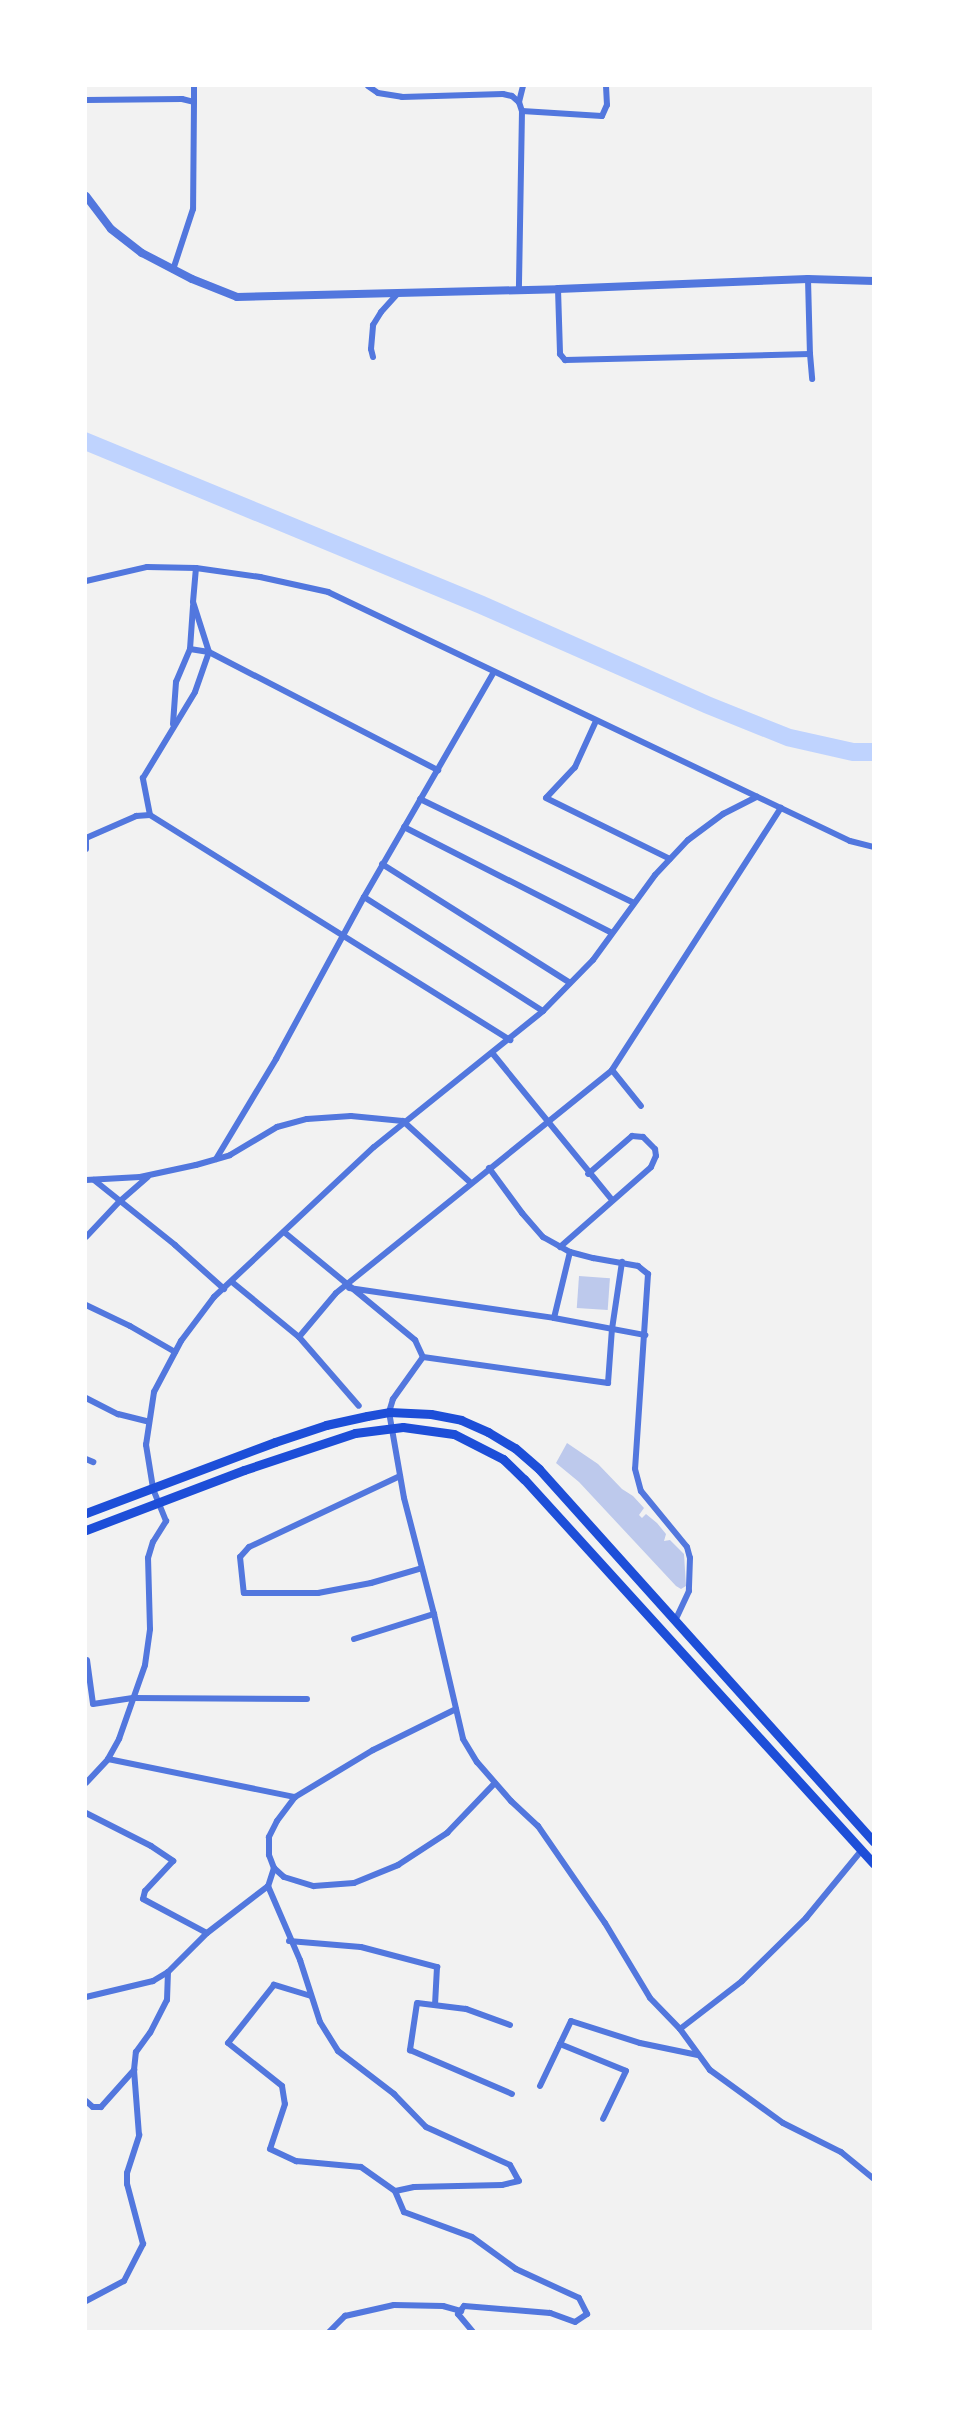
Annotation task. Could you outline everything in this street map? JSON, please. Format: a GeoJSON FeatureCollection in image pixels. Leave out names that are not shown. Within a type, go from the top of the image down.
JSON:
{"type":"FeatureCollection","features":[{"type":"Feature","properties":{"kind":"main road"},"geometry":{"type":"LineString","coordinates":[[86,1513],[326,1425],[389,1412],[431,1414],[461,1420],[515,1448],[539,1469],[608,1549],[676,1619],[873,1842]]}},
{"type":"Feature","properties":{"kind":"main road"},"geometry":{"type":"LineString","coordinates":[[86,1530],[355,1433],[403,1427],[454,1434],[502,1459],[539,1496],[873,1864]]}},
{"type":"Feature","properties":{"kind":"street"},"geometry":{"type":"LineString","coordinates":[[173,270],[193,209],[194,86]]}},
{"type":"Feature","properties":{"kind":"street"},"geometry":{"type":"LineString","coordinates":[[368,86],[378,93],[402,97],[503,94],[512,96],[519,102],[522,111],[519,290]]}},
{"type":"Feature","properties":{"kind":"street"},"geometry":{"type":"LineString","coordinates":[[519,102],[523,86]]}},
{"type":"Feature","properties":{"kind":"street"},"geometry":{"type":"LineString","coordinates":[[522,111],[602,116],[607,105],[606,86]]}},
{"type":"Feature","properties":{"kind":"street"},"geometry":{"type":"LineString","coordinates":[[86,100],[182,99],[194,102]]}},
{"type":"Feature","properties":{"kind":"street"},"geometry":{"type":"LineString","coordinates":[[86,199],[111,229],[142,253],[173,270],[237,297],[558,289],[808,279],[873,281]]}},
{"type":"Feature","properties":{"kind":"street"},"geometry":{"type":"LineString","coordinates":[[808,279],[812,379]]}},
{"type":"Feature","properties":{"kind":"street"},"geometry":{"type":"LineString","coordinates":[[558,289],[560,354],[564,360],[810,354]]}},
{"type":"Feature","properties":{"kind":"street"},"geometry":{"type":"LineString","coordinates":[[373,357],[371,349],[373,325],[398,293]]}},
{"type":"Feature","properties":{"kind":"street"},"geometry":{"type":"LineString","coordinates":[[86,581],[147,567],[196,568],[260,577],[328,592],[850,841],[873,847]]}},
{"type":"Feature","properties":{"kind":"street"},"geometry":{"type":"LineString","coordinates":[[173,728],[176,682],[190,649],[196,568]]}},
{"type":"Feature","properties":{"kind":"street"},"geometry":{"type":"LineString","coordinates":[[150,815],[143,778],[195,692],[209,652],[193,602]]}},
{"type":"Feature","properties":{"kind":"street"},"geometry":{"type":"LineString","coordinates":[[190,649],[209,652],[438,770]]}},
{"type":"Feature","properties":{"kind":"street"},"geometry":{"type":"LineString","coordinates":[[186,660],[199,650]]}},
{"type":"Feature","properties":{"kind":"street"},"geometry":{"type":"LineString","coordinates":[[216,1159],[276,1059],[363,897],[494,672]]}},
{"type":"Feature","properties":{"kind":"street"},"geometry":{"type":"LineString","coordinates":[[597,721],[575,767],[546,798],[670,858]]}},
{"type":"Feature","properties":{"kind":"street"},"geometry":{"type":"LineString","coordinates":[[86,1783],[108,1759],[119,1739],[145,1665],[149,1639],[148,1558],[153,1542],[166,1521],[153,1488],[146,1445],[154,1392],[175,1352],[214,1297],[403,1121],[493,1054],[543,1011],[593,960],[634,903],[670,858],[688,840],[723,813],[757,797]]}},
{"type":"Feature","properties":{"kind":"street"},"geometry":{"type":"LineString","coordinates":[[420,799],[634,903]]}},
{"type":"Feature","properties":{"kind":"street"},"geometry":{"type":"LineString","coordinates":[[299,1337],[347,1286],[612,1070],[781,808]]}},
{"type":"Feature","properties":{"kind":"street"},"geometry":{"type":"LineString","coordinates":[[86,849],[86,838],[136,816],[150,815],[510,1040]]}},
{"type":"Feature","properties":{"kind":"street"},"geometry":{"type":"LineString","coordinates":[[404,827],[612,933]]}},
{"type":"Feature","properties":{"kind":"street"},"geometry":{"type":"LineString","coordinates":[[382,864],[570,983]]}},
{"type":"Feature","properties":{"kind":"street"},"geometry":{"type":"LineString","coordinates":[[363,897],[543,1011]]}},
{"type":"Feature","properties":{"kind":"street"},"geometry":{"type":"LineString","coordinates":[[493,1054],[612,1200]]}},
{"type":"Feature","properties":{"kind":"street"},"geometry":{"type":"LineString","coordinates":[[612,1070],[641,1106]]}},
{"type":"Feature","properties":{"kind":"street"},"geometry":{"type":"LineString","coordinates":[[86,1180],[150,1175],[230,1155],[277,1127],[307,1119],[351,1116],[403,1121],[471,1183]]}},
{"type":"Feature","properties":{"kind":"street"},"geometry":{"type":"LineString","coordinates":[[560,1247],[651,1167],[656,1155],[651,1144],[643,1137],[632,1136],[588,1173]]}},
{"type":"Feature","properties":{"kind":"street"},"geometry":{"type":"LineString","coordinates":[[489,1168],[532,1226],[560,1247],[570,1252],[642,1266],[648,1274],[635,1469],[641,1491],[687,1547],[690,1558],[689,1592],[676,1619]]}},
{"type":"Feature","properties":{"kind":"street"},"geometry":{"type":"LineString","coordinates":[[86,1237],[119,1202],[150,1175]]}},
{"type":"Feature","properties":{"kind":"street"},"geometry":{"type":"LineString","coordinates":[[94,1180],[175,1245],[224,1289]]}},
{"type":"Feature","properties":{"kind":"street"},"geometry":{"type":"LineString","coordinates":[[284,1233],[415,1340],[423,1357]]}},
{"type":"Feature","properties":{"kind":"street"},"geometry":{"type":"LineString","coordinates":[[554,1318],[570,1252]]}},
{"type":"Feature","properties":{"kind":"street"},"geometry":{"type":"LineString","coordinates":[[423,1357],[609,1383],[612,1329],[622,1262]]}},
{"type":"Feature","properties":{"kind":"street"},"geometry":{"type":"LineString","coordinates":[[232,1282],[299,1337],[359,1406]]}},
{"type":"Feature","properties":{"kind":"street"},"geometry":{"type":"LineString","coordinates":[[347,1286],[554,1318],[645,1335]]}},
{"type":"Feature","properties":{"kind":"street"},"geometry":{"type":"LineString","coordinates":[[86,1305],[130,1326],[175,1352]]}},
{"type":"Feature","properties":{"kind":"street"},"geometry":{"type":"LineString","coordinates":[[423,1357],[393,1399],[389,1412],[400,1476],[435,1614],[463,1739],[495,1783],[538,1826],[606,1923],[650,1998],[680,2029],[710,2070],[783,2123],[842,2152],[873,2179]]}},
{"type":"Feature","properties":{"kind":"street"},"geometry":{"type":"LineString","coordinates":[[86,1398],[118,1414],[149,1422]]}},
{"type":"Feature","properties":{"kind":"street"},"geometry":{"type":"LineString","coordinates":[[86,1459],[93,1462]]}},
{"type":"Feature","properties":{"kind":"street"},"geometry":{"type":"LineString","coordinates":[[400,1476],[249,1547],[240,1557],[244,1593],[318,1593],[371,1583],[422,1568]]}},
{"type":"Feature","properties":{"kind":"street"},"geometry":{"type":"LineString","coordinates":[[354,1639],[435,1614]]}},
{"type":"Feature","properties":{"kind":"street"},"geometry":{"type":"LineString","coordinates":[[87,1660],[93,1704],[133,1698],[307,1699]]}},
{"type":"Feature","properties":{"kind":"street"},"geometry":{"type":"LineString","coordinates":[[456,1709],[373,1750],[295,1797],[276,1821],[269,1837],[269,1855],[274,1868],[284,1877],[314,1886],[354,1883],[398,1865],[447,1833],[495,1783]]}},
{"type":"Feature","properties":{"kind":"street"},"geometry":{"type":"LineString","coordinates":[[108,1759],[295,1797]]}},
{"type":"Feature","properties":{"kind":"street"},"geometry":{"type":"LineString","coordinates":[[86,1813],[151,1846],[173,1861],[145,1891],[143,1899],[207,1933]]}},
{"type":"Feature","properties":{"kind":"street"},"geometry":{"type":"LineString","coordinates":[[680,2029],[742,1981],[806,1918],[861,1851]]}},
{"type":"Feature","properties":{"kind":"street"},"geometry":{"type":"LineString","coordinates":[[86,1997],[153,1981],[168,1972],[207,1933],[268,1886],[274,1868]]}},
{"type":"Feature","properties":{"kind":"street"},"geometry":{"type":"LineString","coordinates":[[268,1886],[289,1941],[300,1960],[320,2022],[338,2051],[394,2094],[426,2127],[510,2165],[519,2181],[502,2185],[414,2187],[395,2191]]}},
{"type":"Feature","properties":{"kind":"street"},"geometry":{"type":"LineString","coordinates":[[289,1941],[361,1947],[436,1967],[435,2005]]}},
{"type":"Feature","properties":{"kind":"street"},"geometry":{"type":"LineString","coordinates":[[86,2301],[124,2281],[142,2244],[127,2184],[127,2173],[139,2135],[134,2070],[136,2052],[150,2033],[167,2000],[168,1972]]}},
{"type":"Feature","properties":{"kind":"street"},"geometry":{"type":"LineString","coordinates":[[311,1996],[274,1985],[228,2043],[282,2086],[285,2104],[270,2149],[296,2161],[362,2167],[395,2191],[404,2212],[472,2237],[516,2269],[579,2298],[587,2314],[575,2322],[550,2313],[464,2306],[458,2314],[473,2331]]}},
{"type":"Feature","properties":{"kind":"street"},"geometry":{"type":"LineString","coordinates":[[510,2025],[466,2009],[417,2003],[410,2050],[512,2094]]}},
{"type":"Feature","properties":{"kind":"street"},"geometry":{"type":"LineString","coordinates":[[540,2086],[571,2021],[640,2043],[699,2056]]}},
{"type":"Feature","properties":{"kind":"street"},"geometry":{"type":"LineString","coordinates":[[560,2044],[626,2071],[603,2119]]}},
{"type":"Feature","properties":{"kind":"street"},"geometry":{"type":"LineString","coordinates":[[86,2101],[93,2108],[101,2107],[134,2070]]}},
{"type":"Feature","properties":{"kind":"street"},"geometry":{"type":"LineString","coordinates":[[329,2331],[345,2316],[393,2305],[443,2306],[461,2311]]}},
{"type":"Feature","properties":{"kind":"water"},"geometry":{"type":"Polygon","coordinates":[[[86,432],[484,596],[711,697],[791,729],[854,743],[873,743],[873,761],[852,761],[786,746],[704,713],[477,613],[86,451],[86,432]]]}},
{"type":"Feature","properties":{"kind":"building"},"geometry":{"type":"Polygon","coordinates":[[[579,1276],[610,1278],[608,1310],[577,1308],[579,1276]]]}},
{"type":"Feature","properties":{"kind":"building"},"geometry":{"type":"Polygon","coordinates":[[[567,1443],[598,1464],[622,1489],[633,1496],[644,1508],[639,1515],[642,1518],[646,1514],[657,1523],[666,1534],[664,1541],[670,1540],[684,1554],[686,1586],[681,1589],[676,1586],[579,1482],[556,1463],[567,1443]]]}}]}
